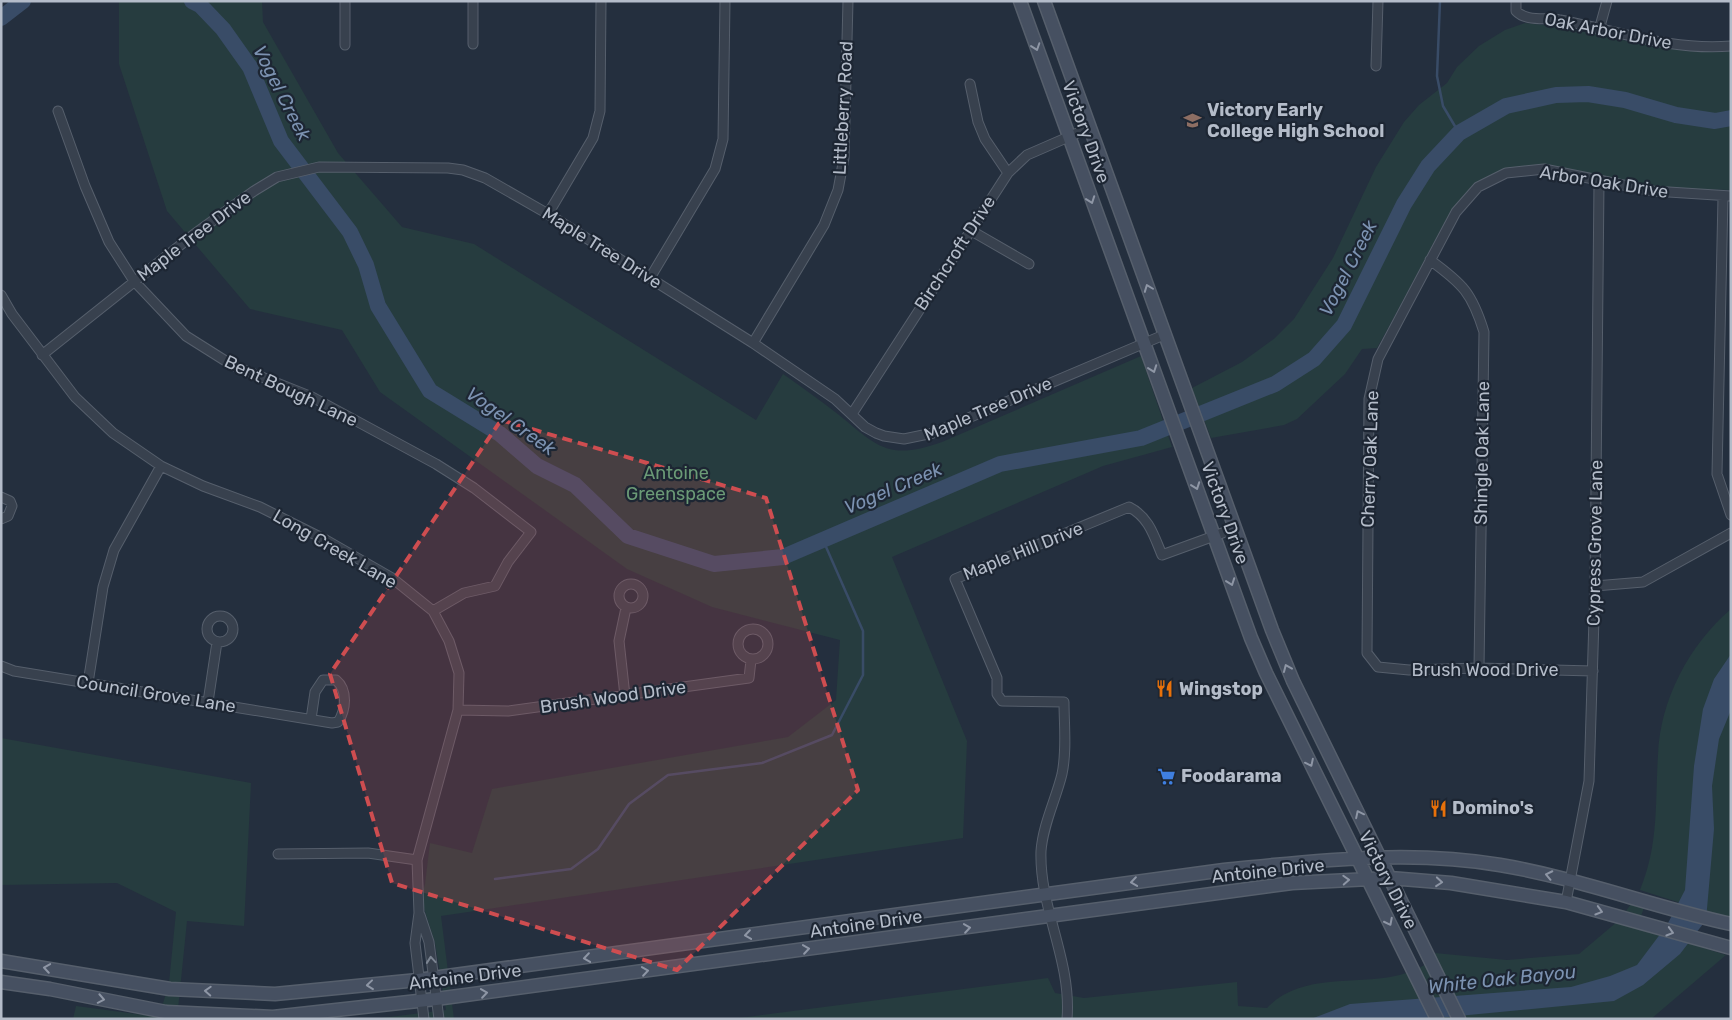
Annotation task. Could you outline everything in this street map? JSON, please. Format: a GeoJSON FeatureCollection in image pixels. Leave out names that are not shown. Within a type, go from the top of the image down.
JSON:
{"type":"FeatureCollection","features":[{"type":"Feature","properties":{"kind":"main road","name":"Victory Drive"},"geometry":{"type":"LineString","coordinates":[[1020,1],[1253,643],[1356,856],[1416,974],[1436,1019]]}},
{"type":"Feature","properties":{"kind":"main road","name":"Victory Drive"},"geometry":{"type":"LineString","coordinates":[[1044,1],[1272,630],[1293,681],[1459,1019]]}},
{"type":"Feature","properties":{"kind":"main road"},"geometry":{"type":"LineString","coordinates":[[1298,738],[1316,726]]}},
{"type":"Feature","properties":{"kind":"main road","name":"Antoine Drive"},"geometry":{"type":"LineString","coordinates":[[1,961],[170,989],[275,994],[418,980],[559,962],[1224,870],[1356,856],[1445,858],[1494,864],[1570,879],[1731,924]]}},
{"type":"Feature","properties":{"kind":"main road"},"geometry":{"type":"LineString","coordinates":[[1170,878],[1176,899]]}},
{"type":"Feature","properties":{"kind":"main road","name":"Antoine Drive"},"geometry":{"type":"LineString","coordinates":[[1,982],[50,989],[166,1012],[273,1018],[422,1001],[1292,883],[1390,878],[1451,883],[1566,902],[1731,948]]}},
{"type":"Feature","properties":{"kind":"main road"},"geometry":{"type":"LineString","coordinates":[[868,918],[871,941]]}},
{"type":"Feature","properties":{"kind":"main road"},"geometry":{"type":"LineString","coordinates":[[691,943],[694,964]]}},
{"type":"Feature","properties":{"kind":"main road"},"geometry":{"type":"LineString","coordinates":[[559,962],[562,982]]}},
{"type":"Feature","properties":{"kind":"main road"},"geometry":{"type":"LineString","coordinates":[[166,1012],[170,989]]}},
{"type":"Feature","properties":{"kind":"main road"},"geometry":{"type":"LineString","coordinates":[[273,1018],[275,994]]}},
{"type":"Feature","properties":{"kind":"street"},"geometry":{"type":"LineString","coordinates":[[345,1],[345,45]]}},
{"type":"Feature","properties":{"kind":"street"},"geometry":{"type":"LineString","coordinates":[[473,1],[473,44]]}},
{"type":"Feature","properties":{"kind":"street"},"geometry":{"type":"LineString","coordinates":[[548,214],[593,138],[600,111],[601,1]]}},
{"type":"Feature","properties":{"kind":"street"},"geometry":{"type":"LineString","coordinates":[[650,278],[703,193],[717,162],[723,139],[724,1]]}},
{"type":"Feature","properties":{"kind":"street","name":"Littleberry Road"},"geometry":{"type":"LineString","coordinates":[[753,343],[824,225],[838,190],[844,158],[848,1]]}},
{"type":"Feature","properties":{"kind":"street"},"geometry":{"type":"LineString","coordinates":[[1376,66],[1378,1]]}},
{"type":"Feature","properties":{"kind":"street","name":"Oak Arbor Drive"},"geometry":{"type":"LineString","coordinates":[[1516,1],[1516,11],[1522,16],[1560,20],[1659,43],[1731,46]]}},
{"type":"Feature","properties":{"kind":"street"},"geometry":{"type":"LineString","coordinates":[[1599,30],[1607,1]]}},
{"type":"Feature","properties":{"kind":"street"},"geometry":{"type":"LineString","coordinates":[[970,84],[978,122],[985,139],[1008,173]]}},
{"type":"Feature","properties":{"kind":"street","name":"Bent Bough Lane"},"geometry":{"type":"LineString","coordinates":[[58,111],[85,186],[109,242],[134,282],[186,336],[232,366],[312,397],[436,464],[474,488],[531,532],[508,562],[495,586],[464,594],[433,611]]}},
{"type":"Feature","properties":{"kind":"street","name":"Birchcroft Drive"},"geometry":{"type":"LineString","coordinates":[[852,414],[1008,173],[1027,155],[1089,128]]}},
{"type":"Feature","properties":{"kind":"street","name":"Maple Tree Drive"},"geometry":{"type":"LineString","coordinates":[[42,355],[193,235],[268,182],[306,168],[335,166],[463,170],[506,189],[753,343],[834,399],[865,427],[884,436],[904,439],[933,434],[1166,334]]}},
{"type":"Feature","properties":{"kind":"street","name":"Arbor Oak Drive"},"geometry":{"type":"LineString","coordinates":[[1430,260],[1456,212],[1478,187],[1506,173],[1544,169],[1599,182],[1653,191],[1727,196]]}},
{"type":"Feature","properties":{"kind":"street","name":"Cypress Grove Lane"},"geometry":{"type":"LineString","coordinates":[[1566,902],[1589,781],[1595,586],[1599,182]]}},
{"type":"Feature","properties":{"kind":"street"},"geometry":{"type":"LineString","coordinates":[[1727,196],[1717,474],[1731,515]]}},
{"type":"Feature","properties":{"kind":"street"},"geometry":{"type":"LineString","coordinates":[[970,230],[1029,264]]}},
{"type":"Feature","properties":{"kind":"street","name":"Cherry Oak Lane"},"geometry":{"type":"LineString","coordinates":[[1378,667],[1367,653],[1369,399],[1378,359],[1430,260]]}},
{"type":"Feature","properties":{"kind":"street","name":"Shingle Oak Lane"},"geometry":{"type":"LineString","coordinates":[[1430,260],[1460,283],[1476,306],[1484,332],[1479,668]]}},
{"type":"Feature","properties":{"kind":"street","name":"Long Creek Lane"},"geometry":{"type":"LineString","coordinates":[[1,295],[42,355],[81,403],[113,433],[161,466],[203,486],[260,507],[324,539],[392,578],[433,611],[450,641],[459,673],[458,710],[417,860],[419,913],[415,944],[424,1019]]}},
{"type":"Feature","properties":{"kind":"street"},"geometry":{"type":"LineString","coordinates":[[88,683],[103,587],[114,550],[161,466]]}},
{"type":"Feature","properties":{"kind":"street"},"geometry":{"type":"LineString","coordinates":[[1,497],[10,501],[12,506],[8,516],[1,519]]}},
{"type":"Feature","properties":{"kind":"street","name":"Maple Hill Drive"},"geometry":{"type":"LineString","coordinates":[[1045,894],[1041,850],[1062,773],[1065,747],[1064,702],[1002,701],[997,694],[997,678],[955,579],[1129,508],[1139,512],[1149,525],[1162,555],[1236,528]]}},
{"type":"Feature","properties":{"kind":"street"},"geometry":{"type":"LineString","coordinates":[[1595,586],[1643,582],[1731,534]]}},
{"type":"Feature","properties":{"kind":"street"},"geometry":{"type":"LineString","coordinates":[[625,696],[619,641],[626,608]]}},
{"type":"Feature","properties":{"kind":"street"},"geometry":{"type":"LineString","coordinates":[[208,702],[217,642]]}},
{"type":"Feature","properties":{"kind":"street","name":"Brush Wood Drive"},"geometry":{"type":"LineString","coordinates":[[458,710],[508,711],[748,678],[751,660]]}},
{"type":"Feature","properties":{"kind":"street","name":"Council Grove Lane"},"geometry":{"type":"LineString","coordinates":[[1,666],[88,683],[311,719],[338,722],[344,698],[343,690],[336,680],[323,680],[318,685],[311,719]]}},
{"type":"Feature","properties":{"kind":"street","name":"Brush Wood Drive"},"geometry":{"type":"LineString","coordinates":[[1378,667],[1409,670],[1479,668],[1593,671]]}},
{"type":"Feature","properties":{"kind":"street"},"geometry":{"type":"LineString","coordinates":[[278,854],[368,853],[417,860]]}},
{"type":"Feature","properties":{"kind":"street"},"geometry":{"type":"LineString","coordinates":[[1045,894],[1065,975],[1066,1019]]}},
{"type":"Feature","properties":{"kind":"street","name":"Long Creek Lane"},"geometry":{"type":"LineString","coordinates":[[419,913],[430,942],[439,1019]]}},
{"type":"Feature","properties":{"kind":"highlighted area"},"geometry":{"type":"Polygon","coordinates":[[[501,420],[766,498],[858,790],[677,970],[392,883],[330,674],[501,420]]]}},
{"type":"Feature","properties":{"kind":"green space","name":"Antoine Greenspace"},"geometry":{"type":"Polygon","coordinates":[[[119,1],[262,1],[263,22],[338,153],[402,227],[474,244],[756,420],[783,374],[875,443],[885,448],[896,450],[924,448],[942,442],[1141,356],[1172,447],[1103,466],[892,557],[967,741],[963,838],[441,916],[454,1019],[373,1019],[446,1010],[435,943],[421,899],[425,884],[430,843],[472,853],[492,789],[788,737],[836,700],[840,640],[712,607],[627,569],[380,392],[342,330],[250,309],[167,211],[119,64],[119,1]]]}},
{"type":"Feature","properties":{"kind":"green space"},"geometry":{"type":"Polygon","coordinates":[[[1525,23],[1569,28],[1654,47],[1731,51],[1731,190],[1660,188],[1538,166],[1515,168],[1495,174],[1479,183],[1465,195],[1443,225],[1377,348],[1362,349],[1345,374],[1297,419],[1284,425],[1211,438],[1192,388],[1242,362],[1275,338],[1294,319],[1333,258],[1376,167],[1404,122],[1419,105],[1447,83],[1457,67],[1479,46],[1505,30],[1525,23]]]}},
{"type":"Feature","properties":{"kind":"green space"},"geometry":{"type":"Polygon","coordinates":[[[1731,609],[1731,919],[1640,890],[1646,873],[1653,840],[1658,755],[1664,714],[1671,694],[1690,657],[1702,639],[1731,609]]]}},
{"type":"Feature","properties":{"kind":"green space"},"geometry":{"type":"Polygon","coordinates":[[[1,738],[251,783],[244,926],[187,921],[177,1019],[73,1019],[76,1006],[159,1017],[169,983],[176,912],[117,883],[1,885],[1,738]]]}},
{"type":"Feature","properties":{"kind":"green space"},"geometry":{"type":"Polygon","coordinates":[[[1633,901],[1645,905],[1641,916],[1626,911],[1633,901]]]}},
{"type":"Feature","properties":{"kind":"green space"},"geometry":{"type":"Polygon","coordinates":[[[1618,921],[1726,955],[1651,1019],[732,1019],[1048,978],[1055,993],[1084,998],[1237,982],[1238,1006],[1267,1008],[1280,997],[1311,985],[1379,979],[1406,973],[1436,958],[1435,953],[1507,960],[1579,954],[1618,921]]]}},
{"type":"Feature","properties":{"kind":"water"},"geometry":{"type":"Polygon","coordinates":[[[1731,654],[1731,710],[1719,739],[1712,786],[1714,829],[1706,920],[1680,954],[1643,985],[1614,1001],[1427,1019],[1311,1019],[1350,1004],[1571,987],[1610,976],[1637,965],[1667,925],[1685,890],[1694,766],[1703,709],[1714,679],[1731,654]]]}},
{"type":"Feature","properties":{"kind":"waterway","name":"Vogel Creek"},"geometry":{"type":"LineString","coordinates":[[1,18],[23,1]]}},
{"type":"Feature","properties":{"kind":"waterway","name":"Vogel Creek"},"geometry":{"type":"LineString","coordinates":[[192,1],[200,5],[223,29],[250,67],[281,141],[350,232],[366,265],[378,306],[430,391],[500,434],[537,466],[575,485],[628,536],[714,564],[783,557],[1000,464],[1141,438],[1275,384],[1314,359],[1344,325],[1404,204],[1428,166],[1459,133],[1506,106],[1556,95],[1588,94],[1625,100],[1676,115],[1715,121],[1731,118]]}},
{"type":"Feature","properties":{"kind":"waterway"},"geometry":{"type":"LineString","coordinates":[[1440,1],[1437,76],[1443,106],[1459,133]]}},
{"type":"Feature","properties":{"kind":"waterway"},"geometry":{"type":"LineString","coordinates":[[495,879],[571,869],[598,849],[629,804],[668,775],[762,763],[832,735],[863,675],[863,631],[823,540]]}},
{"type":"Feature","properties":{"kind":"place","name":"Victory Early College High School"},"geometry":{"type":"Point","coordinates":[1193,120]}},
{"type":"Feature","properties":{"kind":"place","name":"Wingstop"},"geometry":{"type":"Point","coordinates":[1165,689]}},
{"type":"Feature","properties":{"kind":"place","name":"Foodarama"},"geometry":{"type":"Point","coordinates":[1167,776]}},
{"type":"Feature","properties":{"kind":"place","name":"Domino's"},"geometry":{"type":"Point","coordinates":[1438,808]}},
{"type":"Feature","properties":{"kind":"water label","name":"White Oak Bayou"},"geometry":{"type":"Point","coordinates":[1502,979]}}]}
